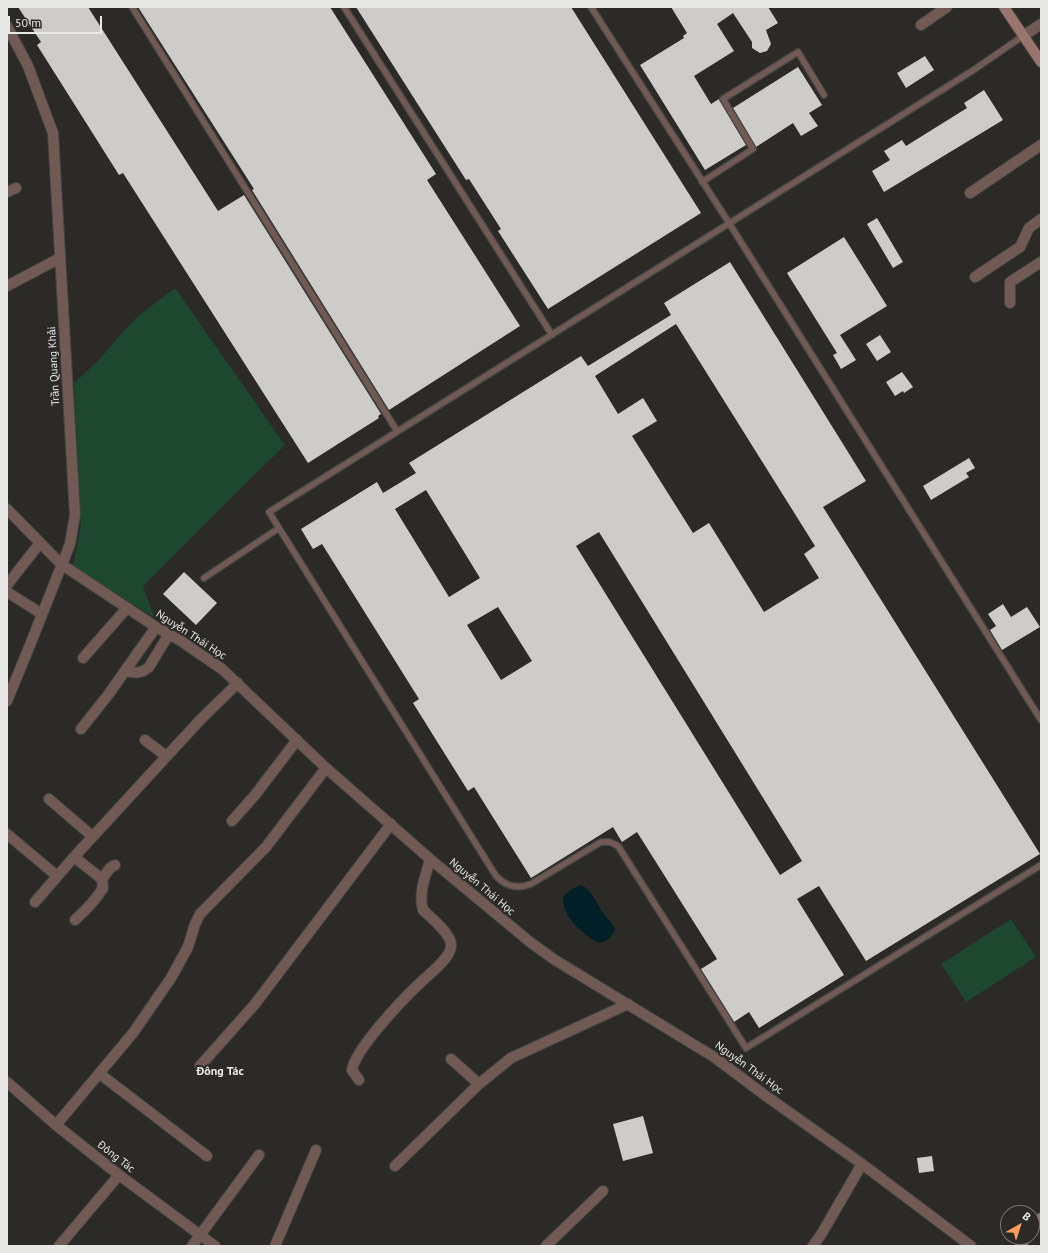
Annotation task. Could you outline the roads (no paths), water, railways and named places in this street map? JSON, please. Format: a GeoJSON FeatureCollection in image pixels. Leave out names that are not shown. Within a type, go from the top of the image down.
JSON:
{"type":"FeatureCollection","features":[{"type":"Feature","properties":{"kind":"main road"},"geometry":{"type":"LineString","coordinates":[[1005,8],[1041,62]]}},
{"type":"Feature","properties":{"kind":"street"},"geometry":{"type":"LineString","coordinates":[[920,25],[947,7]]}},
{"type":"Feature","properties":{"kind":"street"},"geometry":{"type":"LineString","coordinates":[[1023,36],[1041,24]]}},
{"type":"Feature","properties":{"kind":"street","name":"Trần Quang Khải"},"geometry":{"type":"LineString","coordinates":[[7,26],[28,66],[53,133],[75,516],[70,544],[7,701]]}},
{"type":"Feature","properties":{"kind":"street"},"geometry":{"type":"LineString","coordinates":[[970,193],[1041,145]]}},
{"type":"Feature","properties":{"kind":"street"},"geometry":{"type":"LineString","coordinates":[[975,277],[1018,250],[1029,228],[1041,219]]}},
{"type":"Feature","properties":{"kind":"street"},"geometry":{"type":"LineString","coordinates":[[7,286],[60,258]]}},
{"type":"Feature","properties":{"kind":"street"},"geometry":{"type":"LineString","coordinates":[[1010,303],[1010,282],[1041,262]]}},
{"type":"Feature","properties":{"kind":"street","name":"Nguyễn Thái Học"},"geometry":{"type":"LineString","coordinates":[[7,509],[61,564],[222,669],[326,768],[430,859],[530,942],[556,960],[714,1057],[972,1246]]}},
{"type":"Feature","properties":{"kind":"street"},"geometry":{"type":"LineString","coordinates":[[7,585],[40,543]]}},
{"type":"Feature","properties":{"kind":"street"},"geometry":{"type":"LineString","coordinates":[[7,592],[42,614]]}},
{"type":"Feature","properties":{"kind":"street"},"geometry":{"type":"LineString","coordinates":[[83,658],[127,608]]}},
{"type":"Feature","properties":{"kind":"street"},"geometry":{"type":"LineString","coordinates":[[81,729],[126,670],[156,627]]}},
{"type":"Feature","properties":{"kind":"street"},"geometry":{"type":"LineString","coordinates":[[126,670],[140,673],[149,667],[169,634]]}},
{"type":"Feature","properties":{"kind":"street"},"geometry":{"type":"LineString","coordinates":[[35,902],[92,836],[166,756],[238,683]]}},
{"type":"Feature","properties":{"kind":"street"},"geometry":{"type":"LineString","coordinates":[[145,740],[166,756]]}},
{"type":"Feature","properties":{"kind":"street"},"geometry":{"type":"LineString","coordinates":[[232,821],[255,795],[297,740]]}},
{"type":"Feature","properties":{"kind":"street"},"geometry":{"type":"LineString","coordinates":[[56,1125],[134,1033],[171,978],[188,947],[195,924],[200,914],[266,847],[326,768]]}},
{"type":"Feature","properties":{"kind":"street"},"geometry":{"type":"LineString","coordinates":[[49,799],[92,836]]}},
{"type":"Feature","properties":{"kind":"street"},"geometry":{"type":"LineString","coordinates":[[200,1066],[255,1004],[391,824]]}},
{"type":"Feature","properties":{"kind":"street"},"geometry":{"type":"LineString","coordinates":[[7,834],[57,876]]}},
{"type":"Feature","properties":{"kind":"street"},"geometry":{"type":"LineString","coordinates":[[74,857],[102,880]]}},
{"type":"Feature","properties":{"kind":"street"},"geometry":{"type":"LineString","coordinates":[[359,1080],[352,1070],[353,1065],[367,1042],[418,984],[445,959],[450,951],[451,944],[448,936],[423,910],[421,895],[430,859]]}},
{"type":"Feature","properties":{"kind":"street"},"geometry":{"type":"LineString","coordinates":[[75,920],[88,909],[98,897],[103,888],[102,880],[110,868],[115,865]]}},
{"type":"Feature","properties":{"kind":"street"},"geometry":{"type":"LineString","coordinates":[[396,1166],[479,1084],[511,1058],[628,1004]]}},
{"type":"Feature","properties":{"kind":"street"},"geometry":{"type":"LineString","coordinates":[[451,1058],[479,1084]]}},
{"type":"Feature","properties":{"kind":"street"},"geometry":{"type":"LineString","coordinates":[[100,1074],[206,1156]]}},
{"type":"Feature","properties":{"kind":"street","name":"Đông Tác"},"geometry":{"type":"LineString","coordinates":[[7,1082],[56,1125],[119,1175],[214,1246]]}},
{"type":"Feature","properties":{"kind":"street"},"geometry":{"type":"LineString","coordinates":[[275,1246],[288,1219],[316,1150]]}},
{"type":"Feature","properties":{"kind":"street"},"geometry":{"type":"LineString","coordinates":[[192,1246],[259,1155]]}},
{"type":"Feature","properties":{"kind":"street"},"geometry":{"type":"LineString","coordinates":[[813,1246],[862,1164]]}},
{"type":"Feature","properties":{"kind":"street"},"geometry":{"type":"LineString","coordinates":[[59,1246],[119,1175]]}},
{"type":"Feature","properties":{"kind":"street"},"geometry":{"type":"LineString","coordinates":[[546,1246],[603,1191]]}},
{"type":"Feature","properties":{"kind":"lane"},"geometry":{"type":"LineString","coordinates":[[132,7],[397,432]]}},
{"type":"Feature","properties":{"kind":"lane"},"geometry":{"type":"LineString","coordinates":[[344,7],[552,335]]}},
{"type":"Feature","properties":{"kind":"lane"},"geometry":{"type":"LineString","coordinates":[[591,7],[729,223],[1041,720]]}},
{"type":"Feature","properties":{"kind":"lane"},"geometry":{"type":"LineString","coordinates":[[1023,36],[965,75],[269,512],[496,876],[510,886],[524,887],[600,842],[610,842],[618,846],[746,1048],[1040,866]]}},
{"type":"Feature","properties":{"kind":"lane"},"geometry":{"type":"LineString","coordinates":[[702,182],[753,149],[723,99],[798,52],[824,95]]}},
{"type":"Feature","properties":{"kind":"lane"},"geometry":{"type":"LineString","coordinates":[[204,578],[279,528]]}},
{"type":"Feature","properties":{"kind":"water"},"geometry":{"type":"Polygon","coordinates":[[[581,885],[589,890],[615,929],[611,937],[604,942],[598,943],[586,935],[574,924],[566,912],[563,897],[572,889],[581,885]]]}},
{"type":"Feature","properties":{"kind":"district","name":"Đông Tác"},"geometry":{"type":"Point","coordinates":[220,1072]}}]}
